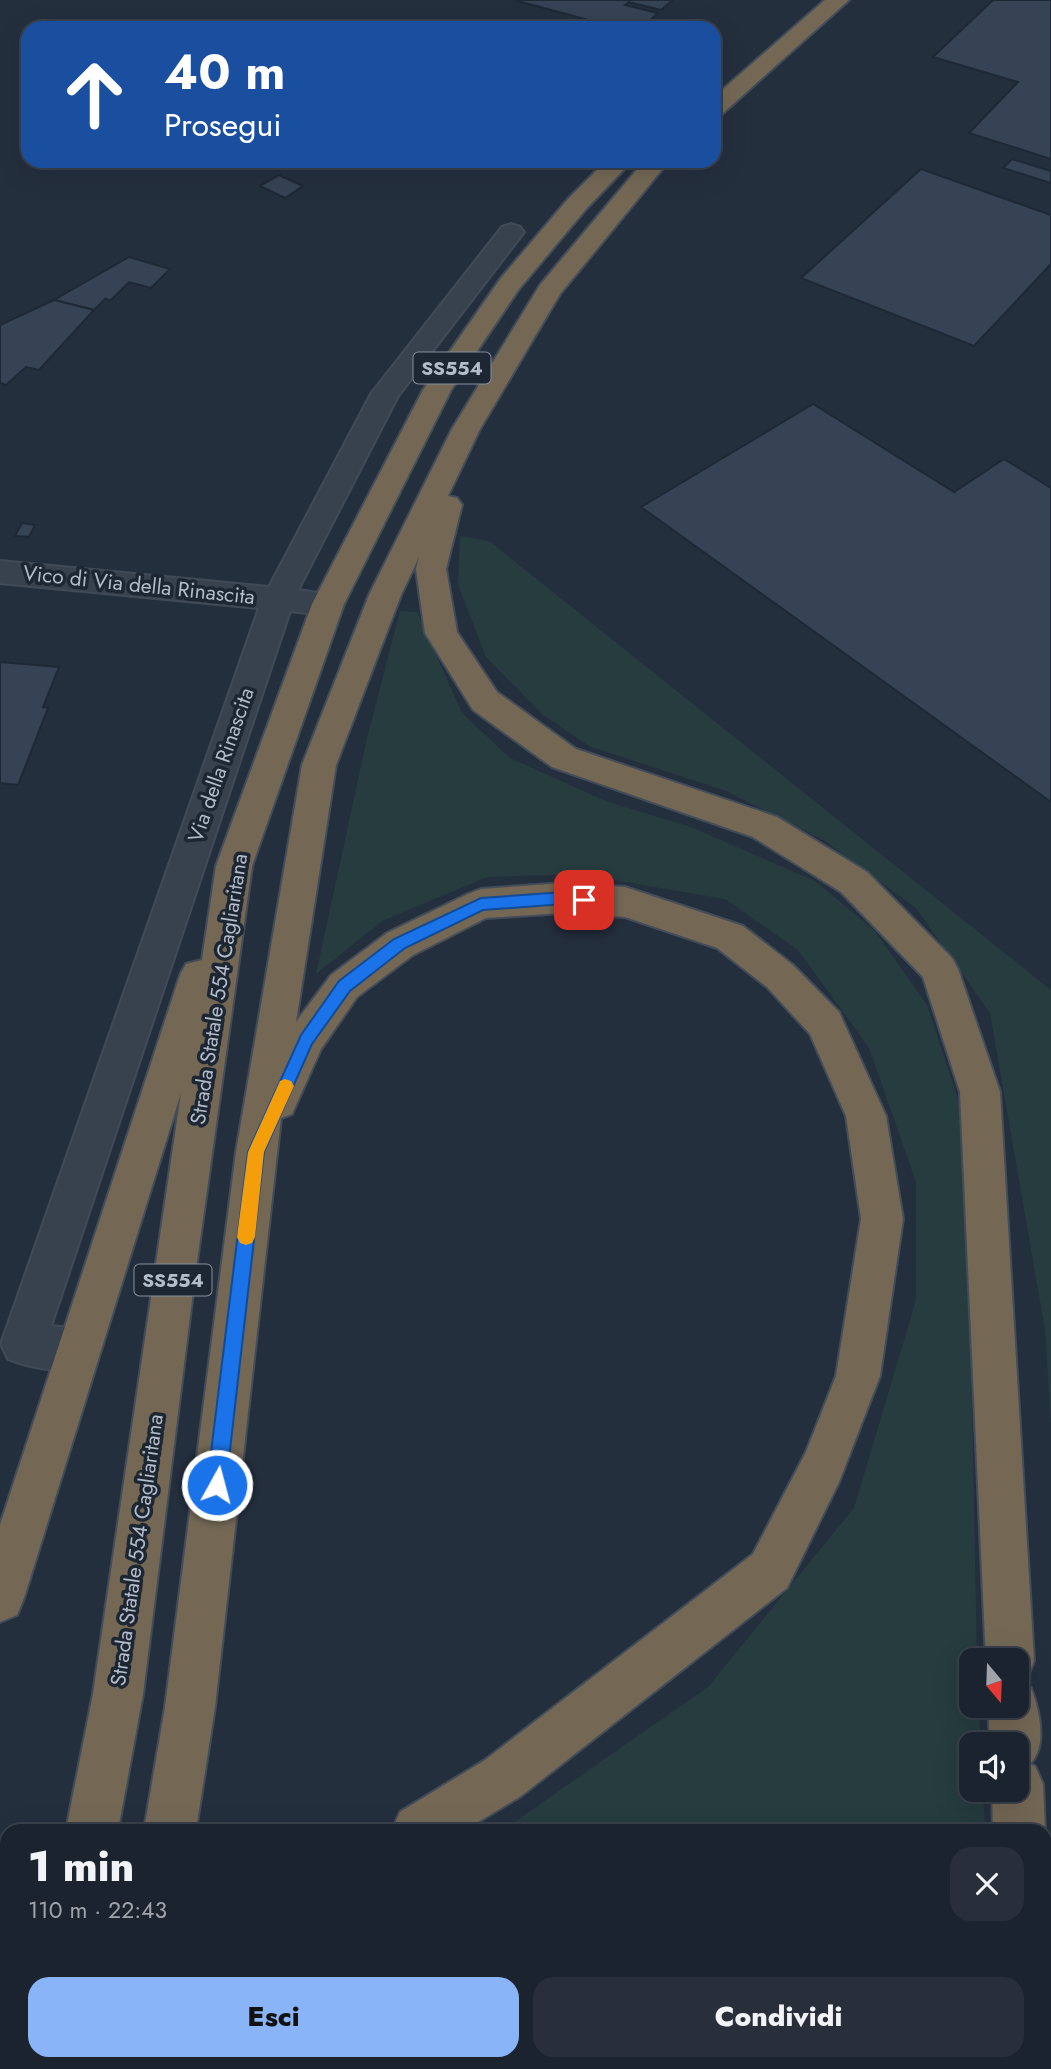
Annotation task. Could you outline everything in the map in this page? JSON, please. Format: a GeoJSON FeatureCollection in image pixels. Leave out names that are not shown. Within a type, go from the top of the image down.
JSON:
{"type":"FeatureCollection","features":[{"type":"Feature","properties":{"kind":"highway"},"geometry":{"type":"LineString","coordinates":[[721,102],[838,0]]}},
{"type":"Feature","properties":{"kind":"highway","name":"Strada Statale 554 Cagliaritana"},"geometry":{"type":"LineString","coordinates":[[93,1824],[118,1694],[172,1289],[234,866],[328,604],[437,390],[510,284],[577,204],[613,168]]}},
{"type":"Feature","properties":{"kind":"highway","name":"SS554"},"geometry":{"type":"LineString","coordinates":[[171,1824],[190,1707],[256,1152],[319,765],[385,595],[466,429],[549,291],[651,168]]}},
{"type":"Feature","properties":{"kind":"highway"},"geometry":{"type":"LineString","coordinates":[[466,429],[431,569],[441,633],[485,701],[565,758],[765,827],[854,883],[939,969],[980,1092],[1009,1648]]}},
{"type":"Feature","properties":{"kind":"highway"},"geometry":{"type":"LineString","coordinates":[[0,1598],[234,866]]}},
{"type":"Feature","properties":{"kind":"highway"},"geometry":{"type":"LineString","coordinates":[[256,1152],[306,1040],[344,986],[400,944],[481,904],[564,898],[625,902],[730,937],[780,976],[825,1024],[866,1116],[882,1219],[858,1376],[823,1466],[770,1571],[503,1778],[428,1824]]}},
{"type":"Feature","properties":{"kind":"highway"},"geometry":{"type":"LineString","coordinates":[[1018,1802],[1019,1824]]}},
{"type":"Feature","properties":{"kind":"lane","name":"Via della Rinascita"},"geometry":{"type":"LineString","coordinates":[[79,1350],[23,1344],[278,599],[385,394],[511,232]]}},
{"type":"Feature","properties":{"kind":"lane","name":"Vico di Via della Rinascita"},"geometry":{"type":"LineString","coordinates":[[0,572],[328,604]]}},
{"type":"Feature","properties":{"kind":"green space"},"geometry":{"type":"Polygon","coordinates":[[[460,536],[489,541],[1051,990],[1051,1425],[1045,1330],[990,1013],[916,908],[825,841],[726,791],[589,746],[542,714],[486,657],[458,585],[460,536]]]}},
{"type":"Feature","properties":{"kind":"green space"},"geometry":{"type":"Polygon","coordinates":[[[400,611],[417,612],[462,713],[510,758],[608,802],[691,827],[815,881],[875,931],[927,1005],[961,1108],[970,1299],[977,1648],[959,1648],[959,1718],[980,1718],[980,1732],[959,1732],[959,1802],[984,1802],[985,1824],[512,1824],[708,1687],[854,1508],[916,1300],[916,1182],[869,1048],[798,950],[725,899],[578,874],[487,877],[382,921],[316,974],[367,738],[400,611]]]}},
{"type":"Feature","properties":{"kind":"building"},"geometry":{"type":"Polygon","coordinates":[[[514,0],[673,0],[661,10],[629,2],[625,5],[658,13],[649,21],[592,21],[514,0]]]}},
{"type":"Feature","properties":{"kind":"building"},"geometry":{"type":"Polygon","coordinates":[[[993,0],[1051,0],[1051,159],[969,133],[1018,82],[933,57],[993,0]]]}},
{"type":"Feature","properties":{"kind":"building"},"geometry":{"type":"Polygon","coordinates":[[[1012,159],[1051,171],[1051,183],[1003,168],[1012,159]]]}},
{"type":"Feature","properties":{"kind":"building"},"geometry":{"type":"Polygon","coordinates":[[[921,169],[1051,215],[1051,264],[974,346],[801,278],[921,169]]]}},
{"type":"Feature","properties":{"kind":"building"},"geometry":{"type":"Polygon","coordinates":[[[279,175],[303,186],[285,198],[260,186],[279,175]]]}},
{"type":"Feature","properties":{"kind":"building"},"geometry":{"type":"Polygon","coordinates":[[[129,257],[170,269],[151,288],[129,282],[111,300],[105,299],[94,310],[54,300],[129,257]]]}},
{"type":"Feature","properties":{"kind":"building"},"geometry":{"type":"Polygon","coordinates":[[[54,300],[94,310],[39,370],[26,367],[6,385],[0,383],[0,325],[54,300]]]}},
{"type":"Feature","properties":{"kind":"building"},"geometry":{"type":"Polygon","coordinates":[[[813,404],[954,492],[1004,459],[1051,488],[1051,802],[641,507],[813,404]]]}},
{"type":"Feature","properties":{"kind":"building"},"geometry":{"type":"Polygon","coordinates":[[[22,523],[35,525],[29,537],[15,536],[22,523]]]}},
{"type":"Feature","properties":{"kind":"building"},"geometry":{"type":"Polygon","coordinates":[[[0,662],[59,667],[43,707],[48,708],[18,785],[0,783],[0,662]]]}},
{"type":"Feature","properties":{"kind":"slow traffic"},"geometry":{"type":"LineString","coordinates":[[246,1237],[256,1152],[285,1086]]}},
{"type":"Feature","properties":{"kind":"route"},"geometry":{"type":"LineString","coordinates":[[217,1485],[256,1152],[306,1040],[344,986],[400,944],[481,904],[564,898],[584,900]]}}]}
